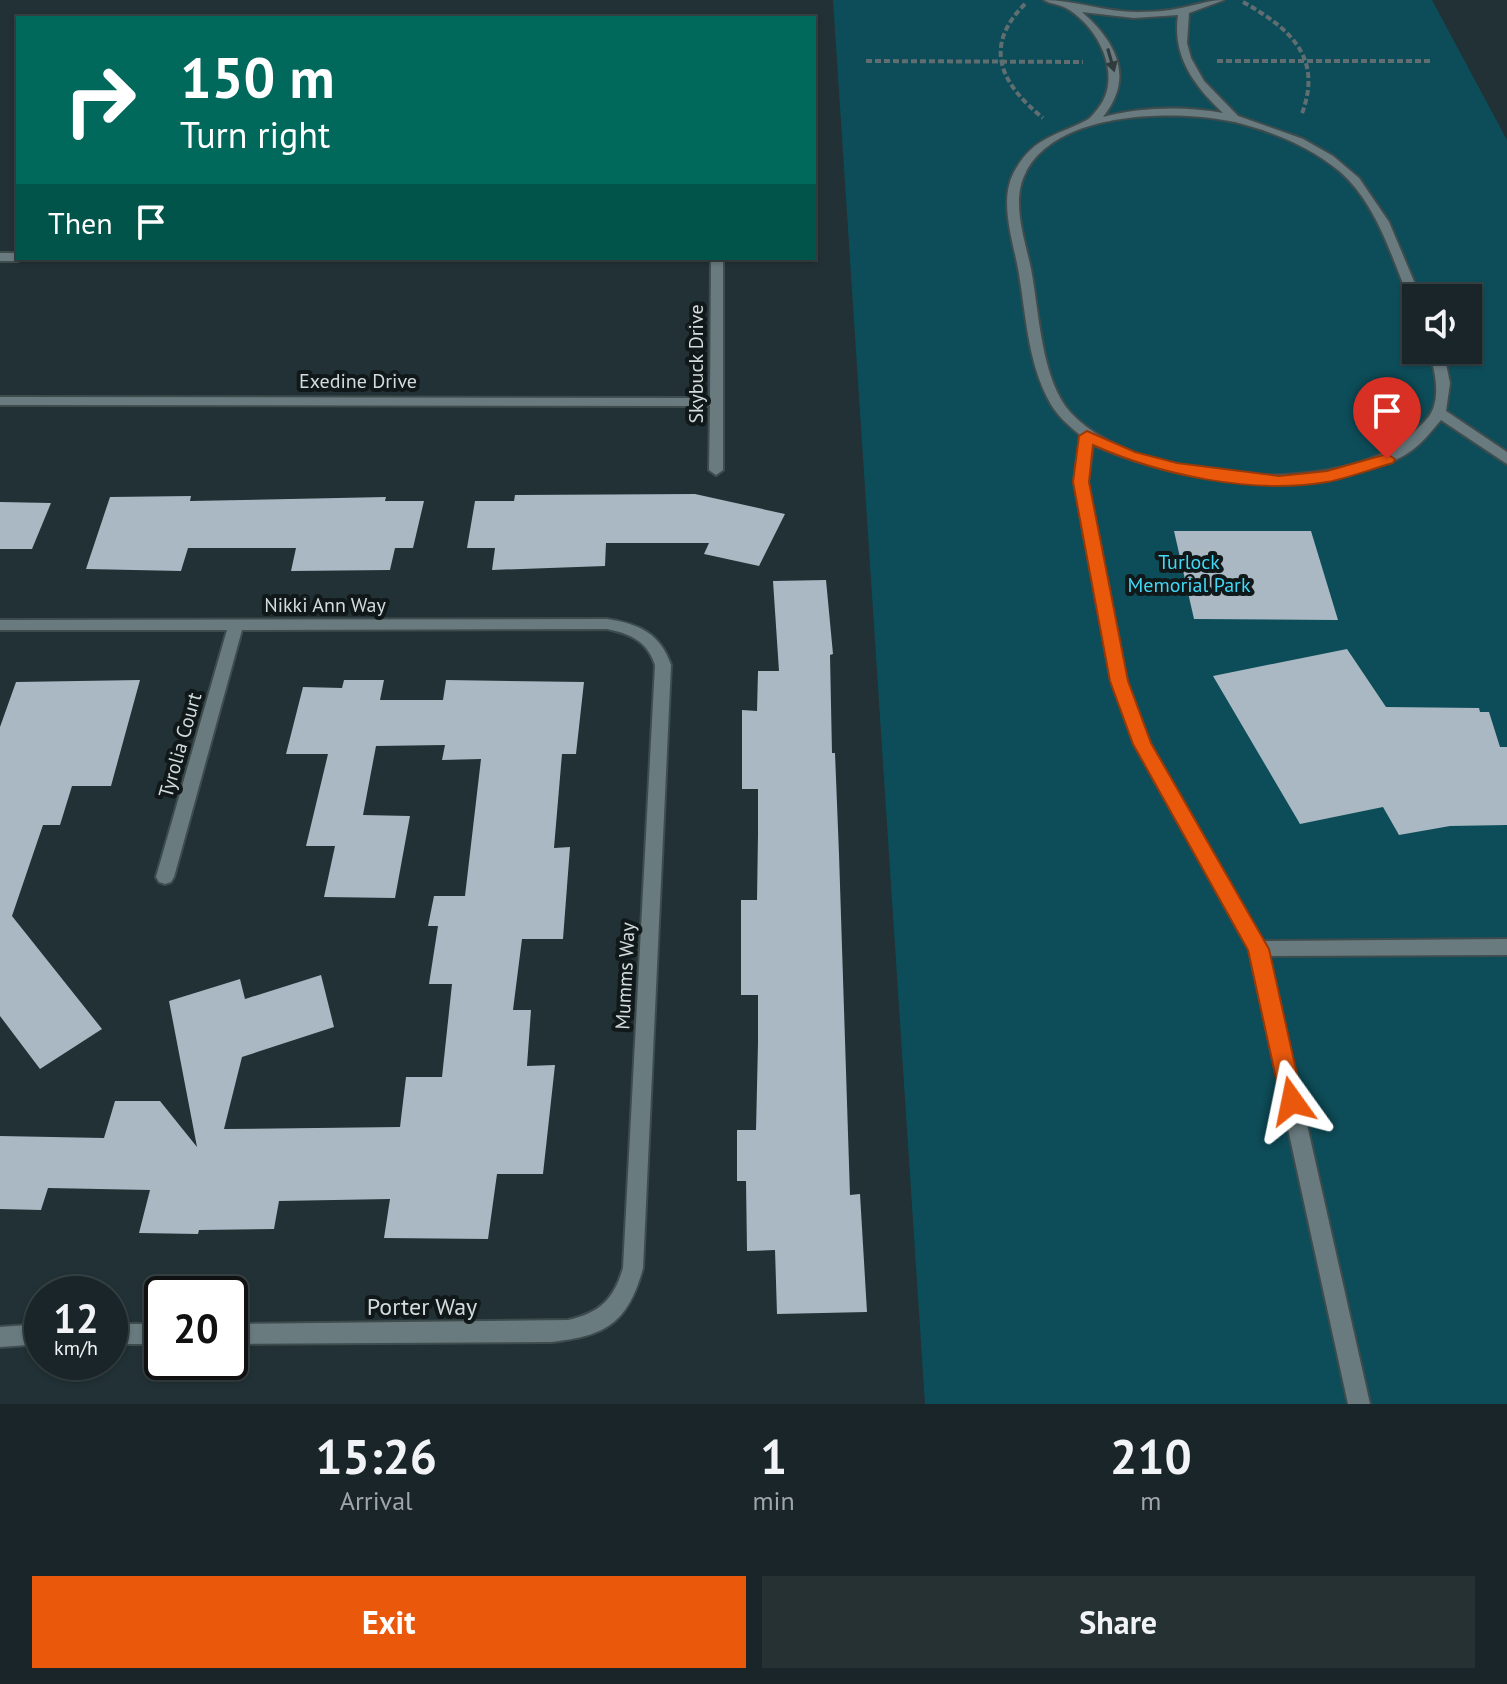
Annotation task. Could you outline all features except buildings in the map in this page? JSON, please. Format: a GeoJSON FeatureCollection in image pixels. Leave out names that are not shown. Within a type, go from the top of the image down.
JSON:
{"type":"FeatureCollection","features":[{"type":"Feature","properties":{"kind":"street"},"geometry":{"type":"LineString","coordinates":[[1049,0],[1071,7],[1128,15],[1184,11],[1219,0]]}},
{"type":"Feature","properties":{"kind":"street"},"geometry":{"type":"LineString","coordinates":[[1071,7],[1103,39],[1115,63],[1109,105],[1094,120],[1035,151],[1018,174],[1014,209],[1038,347],[1050,386],[1064,414],[1087,436],[1129,455],[1177,468],[1279,481],[1328,476],[1371,466],[1403,452],[1426,434],[1439,413],[1445,381],[1440,364]]}},
{"type":"Feature","properties":{"kind":"street"},"geometry":{"type":"LineString","coordinates":[[1184,11],[1180,25],[1181,41],[1194,79],[1235,118]]}},
{"type":"Feature","properties":{"kind":"street"},"geometry":{"type":"LineString","coordinates":[[1094,120],[1166,114],[1235,118],[1322,153],[1354,179],[1377,209],[1409,284]]}},
{"type":"Feature","properties":{"kind":"street","name":"Skybuck Drive"},"geometry":{"type":"LineString","coordinates":[[716,470],[717,260]]}},
{"type":"Feature","properties":{"kind":"street","name":"Exedine Drive"},"geometry":{"type":"LineString","coordinates":[[0,401],[716,402]]}},
{"type":"Feature","properties":{"kind":"street"},"geometry":{"type":"LineString","coordinates":[[1439,413],[1507,459]]}},
{"type":"Feature","properties":{"kind":"street"},"geometry":{"type":"LineString","coordinates":[[1087,436],[1081,482],[1119,681],[1142,744],[1258,949],[1359,1404]]}},
{"type":"Feature","properties":{"kind":"street","name":"Nikki Ann Way"},"geometry":{"type":"LineString","coordinates":[[0,625],[607,624],[648,636]]}},
{"type":"Feature","properties":{"kind":"street","name":"Tyrolia Court"},"geometry":{"type":"LineString","coordinates":[[165,877],[236,625]]}},
{"type":"Feature","properties":{"kind":"street","name":"Mumms Way"},"geometry":{"type":"LineString","coordinates":[[612,1316],[628,1293],[633,1268],[663,665],[659,651],[648,636]]}},
{"type":"Feature","properties":{"kind":"street"},"geometry":{"type":"LineString","coordinates":[[1258,949],[1507,947]]}},
{"type":"Feature","properties":{"kind":"street","name":"Porter Way"},"geometry":{"type":"LineString","coordinates":[[248,1334],[551,1332],[581,1329],[612,1316]]}},
{"type":"Feature","properties":{"kind":"street"},"geometry":{"type":"LineString","coordinates":[[0,1337],[24,1335]]}},
{"type":"Feature","properties":{"kind":"path"},"geometry":{"type":"LineString","coordinates":[[1243,2],[1284,30],[1307,61],[1312,90],[1298,121]]}},
{"type":"Feature","properties":{"kind":"path"},"geometry":{"type":"LineString","coordinates":[[1025,4],[1012,16],[1002,34],[1000,62],[1016,94],[1046,121]]}},
{"type":"Feature","properties":{"kind":"path"},"geometry":{"type":"LineString","coordinates":[[866,61],[1083,62]]}},
{"type":"Feature","properties":{"kind":"path"},"geometry":{"type":"LineString","coordinates":[[1217,61],[1430,61]]}},
{"type":"Feature","properties":{"kind":"green space","name":"Turlock Memorial Park"},"geometry":{"type":"Polygon","coordinates":[[[833,0],[1432,0],[1507,140],[1507,1404],[925,1404],[833,0]]]}},
{"type":"Feature","properties":{"kind":"route"},"geometry":{"type":"LineString","coordinates":[[1292,1101],[1258,949],[1142,744],[1119,681],[1081,482],[1082,457],[1087,436],[1129,455],[1177,468],[1279,481],[1328,476],[1387,459]]}}]}
